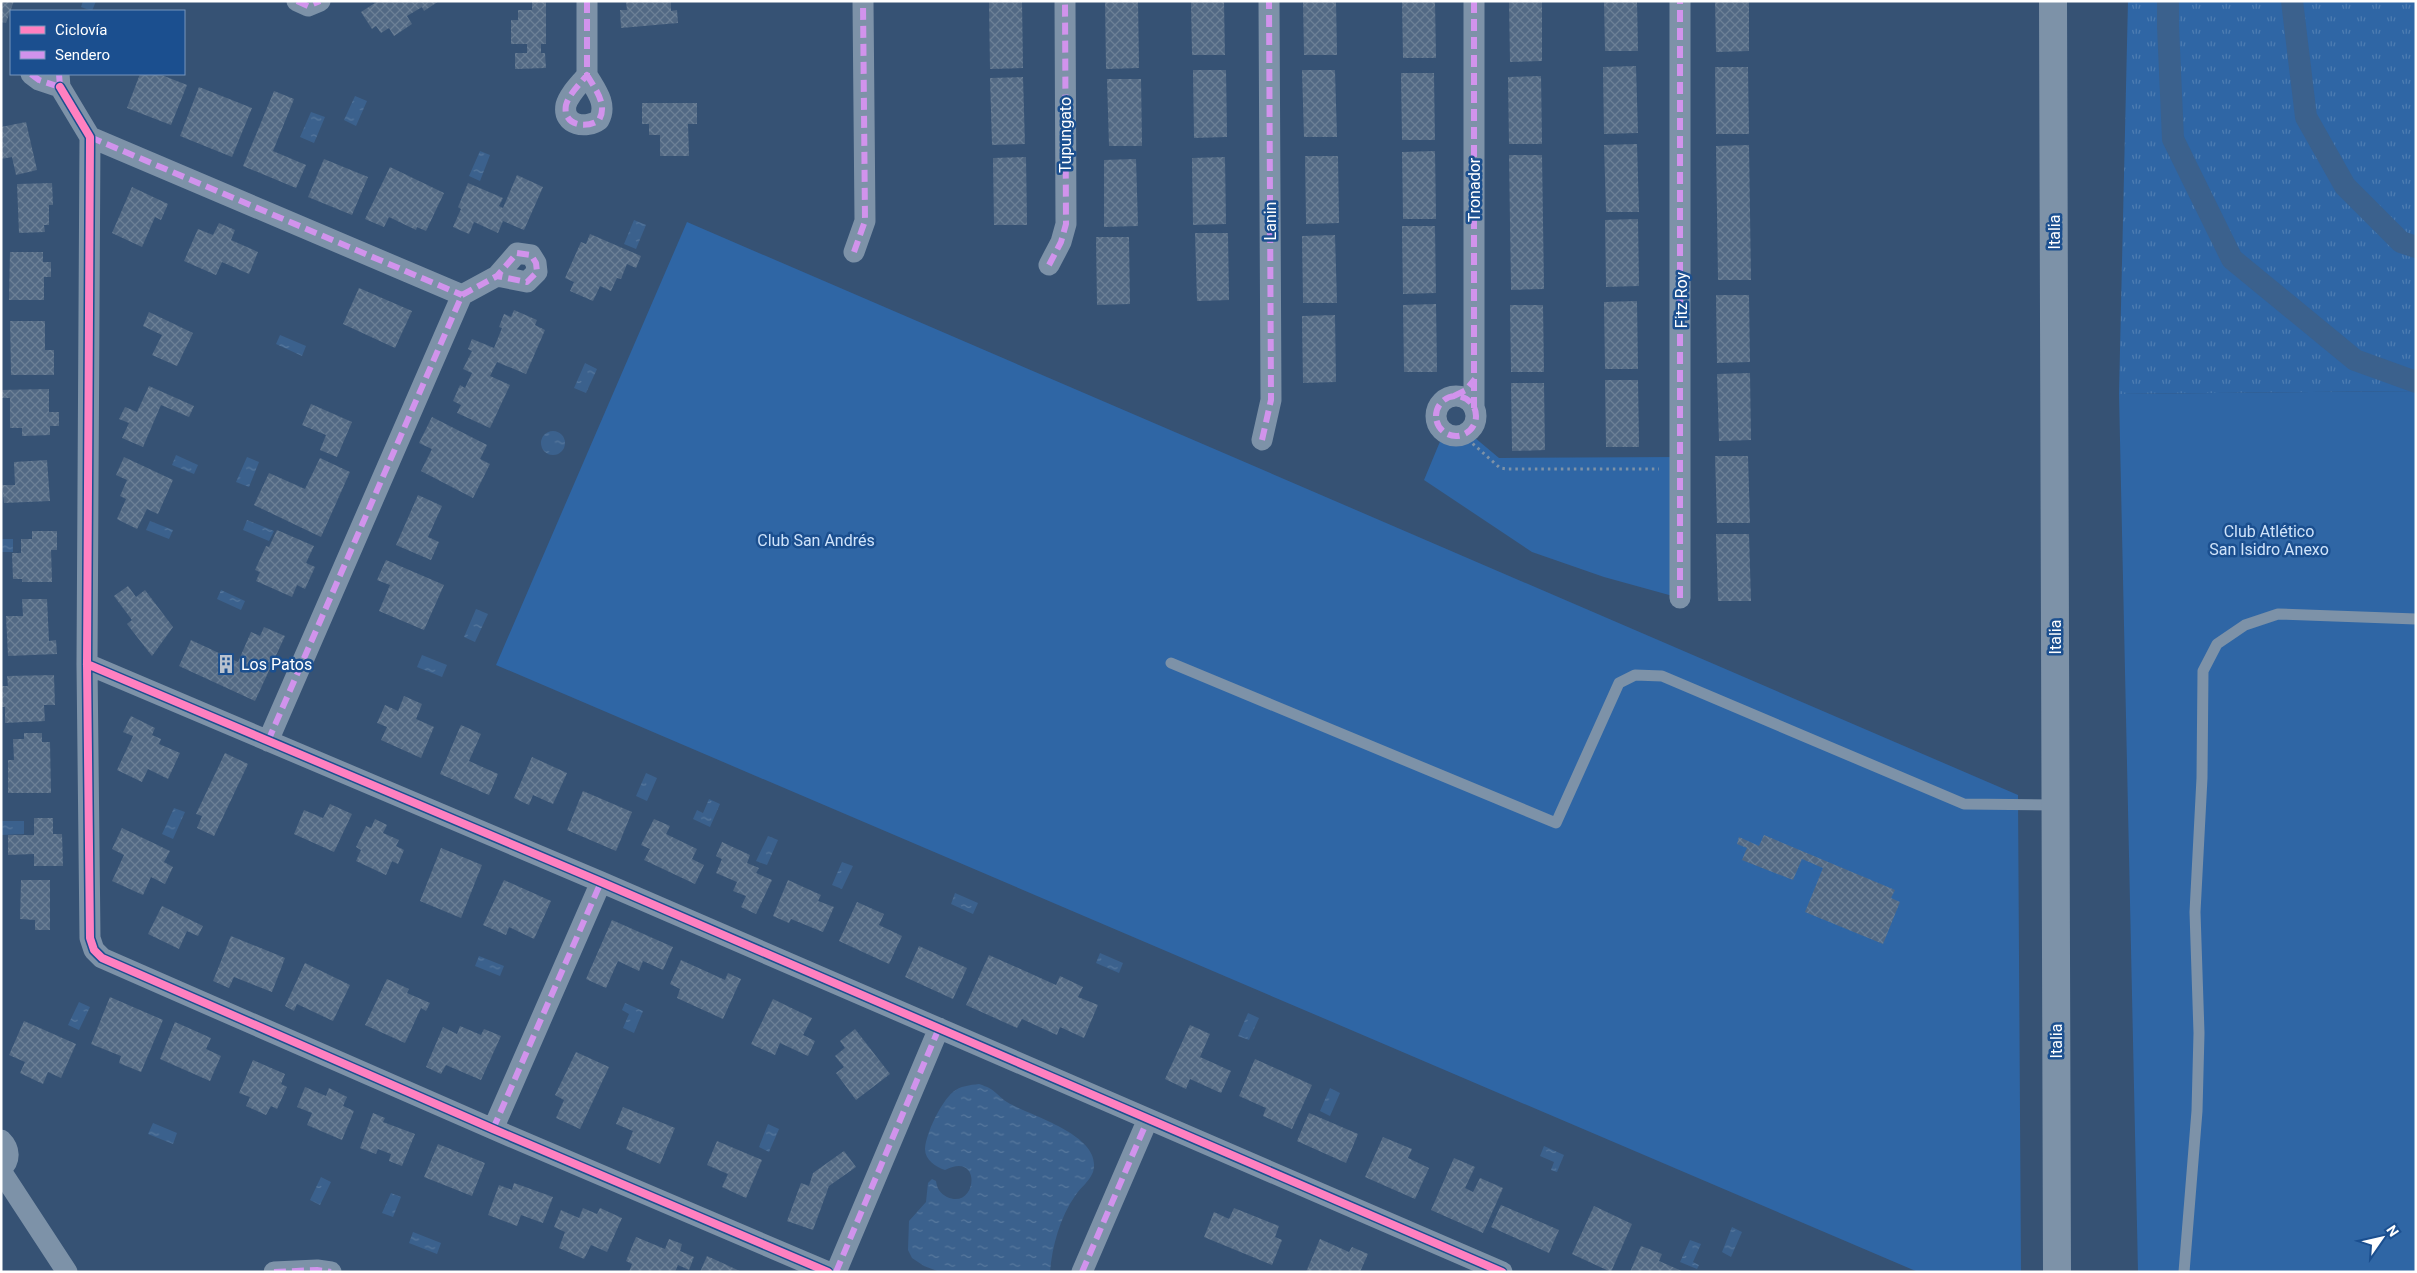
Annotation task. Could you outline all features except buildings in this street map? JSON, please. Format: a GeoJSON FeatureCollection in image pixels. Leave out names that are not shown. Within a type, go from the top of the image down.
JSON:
{"type":"FeatureCollection","features":[{"type":"Feature","properties":{"kind":"street"},"geometry":{"type":"LineString","coordinates":[[297,1],[308,6],[320,1]]}},
{"type":"Feature","properties":{"kind":"street"},"geometry":{"type":"LineString","coordinates":[[587,1],[587,75]]}},
{"type":"Feature","properties":{"kind":"street"},"geometry":{"type":"LineString","coordinates":[[854,252],[865,221],[863,1]]}},
{"type":"Feature","properties":{"kind":"street","name":"Tupungato"},"geometry":{"type":"LineString","coordinates":[[1049,265],[1061,242],[1066,224],[1065,1]]}},
{"type":"Feature","properties":{"kind":"street","name":"Lanin"},"geometry":{"type":"LineString","coordinates":[[1262,440],[1271,400],[1269,1]]}},
{"type":"Feature","properties":{"kind":"street","name":"Tronador"},"geometry":{"type":"LineString","coordinates":[[1463,435],[1472,427],[1475,421],[1474,1]]}},
{"type":"Feature","properties":{"kind":"street","name":"Fitz Roy"},"geometry":{"type":"LineString","coordinates":[[1680,1],[1680,598]]}},
{"type":"Feature","properties":{"kind":"street","name":"Italia"},"geometry":{"type":"LineString","coordinates":[[2054,1],[2057,1272]]}},
{"type":"Feature","properties":{"kind":"street"},"geometry":{"type":"LineString","coordinates":[[32,75],[39,80],[60,81],[90,137],[87,664],[90,938],[94,950],[102,958],[493,1129],[828,1272]]}},
{"type":"Feature","properties":{"kind":"street"},"geometry":{"type":"LineString","coordinates":[[90,137],[462,295]]}},
{"type":"Feature","properties":{"kind":"street"},"geometry":{"type":"LineString","coordinates":[[268,741],[462,295],[497,276]]}},
{"type":"Feature","properties":{"kind":"street"},"geometry":{"type":"LineString","coordinates":[[1463,435],[1456,436],[1444,432],[1437,421],[1438,408],[1442,402],[1466,390],[1475,379]]}},
{"type":"Feature","properties":{"kind":"street"},"geometry":{"type":"LineString","coordinates":[[1453,396],[1466,399],[1474,408]]}},
{"type":"Feature","properties":{"kind":"street"},"geometry":{"type":"LineString","coordinates":[[87,664],[601,882],[1490,1269]]}},
{"type":"Feature","properties":{"kind":"street"},"geometry":{"type":"LineString","coordinates":[[493,1129],[601,882]]}},
{"type":"Feature","properties":{"kind":"street"},"geometry":{"type":"LineString","coordinates":[[836,1272],[938,1028]]}},
{"type":"Feature","properties":{"kind":"street"},"geometry":{"type":"LineString","coordinates":[[1082,1272],[1148,1119]]}},
{"type":"Feature","properties":{"kind":"street"},"geometry":{"type":"LineString","coordinates":[[1,1140],[8,1153],[8,1159],[1,1170],[67,1272]]}},
{"type":"Feature","properties":{"kind":"street"},"geometry":{"type":"LineString","coordinates":[[274,1272],[294,1270],[331,1272]]}},
{"type":"Feature","properties":{"kind":"lane"},"geometry":{"type":"LineString","coordinates":[[2184,1272],[2197,1111],[2199,1034],[2196,912],[2202,778],[2204,671],[2217,644],[2245,625],[2278,614],[2416,619]]}},
{"type":"Feature","properties":{"kind":"lane"},"geometry":{"type":"LineString","coordinates":[[1171,663],[1556,823],[1619,683],[1635,675],[1662,676],[1964,804],[2055,805]]}},
{"type":"Feature","properties":{"kind":"path"},"geometry":{"type":"LineString","coordinates":[[1463,435],[1500,468],[1681,470]]}},
{"type":"Feature","properties":{"kind":"green space"},"geometry":{"type":"Polygon","coordinates":[[[2128,1],[2416,1],[2416,391],[2119,394],[2128,1]]]}},
{"type":"Feature","properties":{"kind":"green space","name":"Club San Andrés"},"geometry":{"type":"Polygon","coordinates":[[[687,222],[2018,795],[2021,1272],[1918,1272],[496,665],[687,222]]]}},
{"type":"Feature","properties":{"kind":"green space","name":"Club Atlético San Isidro Anexo"},"geometry":{"type":"Polygon","coordinates":[[[2416,391],[2416,1272],[2138,1272],[2119,394],[2416,391]]]}},
{"type":"Feature","properties":{"kind":"green space"},"geometry":{"type":"Polygon","coordinates":[[[1444,432],[1456,436],[1468,432],[1499,458],[1681,457],[1680,598],[1604,577],[1532,552],[1424,480],[1444,432]]]}},
{"type":"Feature","properties":{"kind":"water"},"geometry":{"type":"Polygon","coordinates":[[[83,1],[96,1],[92,10],[81,7],[83,1]]]}},
{"type":"Feature","properties":{"kind":"water"},"geometry":{"type":"Polygon","coordinates":[[[355,96],[367,101],[356,126],[344,120],[355,96]]]}},
{"type":"Feature","properties":{"kind":"water"},"geometry":{"type":"Polygon","coordinates":[[[311,112],[325,117],[314,143],[300,137],[311,112]]]}},
{"type":"Feature","properties":{"kind":"water"},"geometry":{"type":"Polygon","coordinates":[[[480,151],[490,155],[480,181],[469,176],[480,151]]]}},
{"type":"Feature","properties":{"kind":"water"},"geometry":{"type":"Polygon","coordinates":[[[634,220],[646,225],[636,249],[624,244],[634,220]]]}},
{"type":"Feature","properties":{"kind":"water"},"geometry":{"type":"Polygon","coordinates":[[[280,335],[306,346],[302,356],[276,344],[280,335]]]}},
{"type":"Feature","properties":{"kind":"water"},"geometry":{"type":"Polygon","coordinates":[[[585,363],[597,369],[586,393],[574,388],[585,363]]]}},
{"type":"Feature","properties":{"kind":"water"},"geometry":{"type":"Polygon","coordinates":[[[553,431],[562,434],[565,443],[562,452],[553,455],[544,452],[541,443],[544,434],[553,431]]]}},
{"type":"Feature","properties":{"kind":"water"},"geometry":{"type":"Polygon","coordinates":[[[176,455],[198,465],[194,474],[172,465],[176,455]]]}},
{"type":"Feature","properties":{"kind":"water"},"geometry":{"type":"Polygon","coordinates":[[[247,457],[259,462],[249,487],[236,482],[247,457]]]}},
{"type":"Feature","properties":{"kind":"water"},"geometry":{"type":"Polygon","coordinates":[[[247,520],[274,531],[269,541],[243,530],[247,520]]]}},
{"type":"Feature","properties":{"kind":"water"},"geometry":{"type":"Polygon","coordinates":[[[150,521],[173,530],[169,539],[146,530],[150,521]]]}},
{"type":"Feature","properties":{"kind":"water"},"geometry":{"type":"Polygon","coordinates":[[[1,539],[13,539],[13,552],[1,552],[1,539]]]}},
{"type":"Feature","properties":{"kind":"water"},"geometry":{"type":"Polygon","coordinates":[[[221,590],[245,601],[241,610],[217,599],[221,590]]]}},
{"type":"Feature","properties":{"kind":"water"},"geometry":{"type":"Polygon","coordinates":[[[476,609],[488,614],[475,642],[464,637],[476,609]]]}},
{"type":"Feature","properties":{"kind":"water"},"geometry":{"type":"Polygon","coordinates":[[[422,655],[447,665],[442,677],[417,667],[422,655]]]}},
{"type":"Feature","properties":{"kind":"water"},"geometry":{"type":"Polygon","coordinates":[[[646,773],[657,778],[647,801],[636,796],[646,773]]]}},
{"type":"Feature","properties":{"kind":"water"},"geometry":{"type":"Polygon","coordinates":[[[709,799],[720,804],[710,827],[693,819],[697,810],[703,813],[709,799]]]}},
{"type":"Feature","properties":{"kind":"water"},"geometry":{"type":"Polygon","coordinates":[[[174,808],[185,812],[173,839],[162,834],[174,808]]]}},
{"type":"Feature","properties":{"kind":"water"},"geometry":{"type":"Polygon","coordinates":[[[1,821],[24,821],[24,834],[1,835],[1,821]]]}},
{"type":"Feature","properties":{"kind":"water"},"geometry":{"type":"Polygon","coordinates":[[[768,836],[778,840],[767,865],[756,861],[768,836]]]}},
{"type":"Feature","properties":{"kind":"water"},"geometry":{"type":"Polygon","coordinates":[[[842,862],[853,866],[842,889],[832,885],[842,862]]]}},
{"type":"Feature","properties":{"kind":"water"},"geometry":{"type":"Polygon","coordinates":[[[955,893],[978,903],[973,914],[951,904],[955,893]]]}},
{"type":"Feature","properties":{"kind":"water"},"geometry":{"type":"Polygon","coordinates":[[[1100,953],[1123,963],[1119,973],[1096,963],[1100,953]]]}},
{"type":"Feature","properties":{"kind":"water"},"geometry":{"type":"Polygon","coordinates":[[[479,956],[504,966],[500,976],[475,966],[479,956]]]}},
{"type":"Feature","properties":{"kind":"water"},"geometry":{"type":"Polygon","coordinates":[[[79,1002],[90,1007],[79,1030],[68,1025],[79,1002]]]}},
{"type":"Feature","properties":{"kind":"water"},"geometry":{"type":"Polygon","coordinates":[[[625,1003],[643,1011],[634,1033],[623,1028],[629,1014],[622,1010],[625,1003]]]}},
{"type":"Feature","properties":{"kind":"water"},"geometry":{"type":"Polygon","coordinates":[[[1248,1013],[1259,1018],[1249,1040],[1238,1036],[1248,1013]]]}},
{"type":"Feature","properties":{"kind":"water"},"geometry":{"type":"Polygon","coordinates":[[[979,1084],[992,1090],[1017,1108],[1062,1128],[1076,1137],[1087,1147],[1093,1159],[1093,1172],[1091,1176],[1075,1196],[1061,1223],[1050,1272],[940,1272],[924,1266],[912,1258],[908,1250],[909,1221],[926,1202],[928,1183],[932,1179],[936,1181],[938,1189],[947,1197],[957,1199],[965,1196],[970,1189],[972,1181],[970,1173],[966,1168],[957,1166],[945,1170],[942,1169],[929,1160],[925,1149],[931,1127],[948,1097],[959,1088],[979,1084]]]}},
{"type":"Feature","properties":{"kind":"water"},"geometry":{"type":"Polygon","coordinates":[[[1330,1088],[1340,1093],[1330,1116],[1320,1111],[1330,1088]]]}},
{"type":"Feature","properties":{"kind":"water"},"geometry":{"type":"Polygon","coordinates":[[[153,1123],[177,1133],[173,1144],[148,1134],[153,1123]]]}},
{"type":"Feature","properties":{"kind":"water"},"geometry":{"type":"Polygon","coordinates":[[[768,1124],[779,1129],[769,1152],[759,1147],[768,1124]]]}},
{"type":"Feature","properties":{"kind":"water"},"geometry":{"type":"Polygon","coordinates":[[[1544,1146],[1564,1155],[1557,1172],[1551,1170],[1554,1162],[1540,1156],[1544,1146]]]}},
{"type":"Feature","properties":{"kind":"water"},"geometry":{"type":"Polygon","coordinates":[[[321,1177],[331,1182],[320,1205],[310,1200],[321,1177]]]}},
{"type":"Feature","properties":{"kind":"water"},"geometry":{"type":"Polygon","coordinates":[[[391,1193],[401,1197],[393,1217],[382,1213],[391,1193]]]}},
{"type":"Feature","properties":{"kind":"water"},"geometry":{"type":"Polygon","coordinates":[[[1732,1227],[1742,1232],[1731,1257],[1722,1252],[1732,1227]]]}},
{"type":"Feature","properties":{"kind":"water"},"geometry":{"type":"Polygon","coordinates":[[[413,1232],[441,1243],[437,1254],[409,1243],[413,1232]]]}},
{"type":"Feature","properties":{"kind":"water"},"geometry":{"type":"Polygon","coordinates":[[[1690,1240],[1701,1244],[1693,1262],[1699,1265],[1697,1269],[1680,1262],[1690,1240]]]}},
{"type":"Feature","properties":{"kind":"waterway"},"geometry":{"type":"LineString","coordinates":[[2168,1],[2173,139],[2232,259],[2355,360],[2416,382]]}},
{"type":"Feature","properties":{"kind":"waterway"},"geometry":{"type":"LineString","coordinates":[[2292,1],[2306,117],[2345,186],[2401,242],[2416,247]]}},
{"type":"Feature","properties":{"kind":"marked path"},"geometry":{"type":"LineString","coordinates":[[297,1],[308,6],[320,1]]}},
{"type":"Feature","properties":{"kind":"marked path"},"geometry":{"type":"LineString","coordinates":[[587,1],[587,75]]}},
{"type":"Feature","properties":{"kind":"marked path"},"geometry":{"type":"LineString","coordinates":[[854,252],[865,221],[863,1]]}},
{"type":"Feature","properties":{"kind":"marked path"},"geometry":{"type":"LineString","coordinates":[[1049,265],[1061,242],[1066,224],[1065,1]]}},
{"type":"Feature","properties":{"kind":"marked path"},"geometry":{"type":"LineString","coordinates":[[1262,440],[1271,400],[1269,1]]}},
{"type":"Feature","properties":{"kind":"marked path"},"geometry":{"type":"LineString","coordinates":[[1474,1],[1474,408]]}},
{"type":"Feature","properties":{"kind":"marked path"},"geometry":{"type":"LineString","coordinates":[[1680,1],[1680,598]]}},
{"type":"Feature","properties":{"kind":"marked path"},"geometry":{"type":"LineString","coordinates":[[32,75],[39,80],[60,87],[59,75]]}},
{"type":"Feature","properties":{"kind":"marked path"},"geometry":{"type":"LineString","coordinates":[[587,75],[597,91],[602,108],[599,120],[582,125],[576,124],[568,117],[566,105],[572,93],[587,75]]}},
{"type":"Feature","properties":{"kind":"marked path"},"geometry":{"type":"LineString","coordinates":[[90,137],[462,295]]}},
{"type":"Feature","properties":{"kind":"marked path"},"geometry":{"type":"LineString","coordinates":[[517,253],[531,255],[536,263],[537,272],[527,282],[497,276],[517,253]]}},
{"type":"Feature","properties":{"kind":"marked path"},"geometry":{"type":"LineString","coordinates":[[268,741],[462,295],[497,276]]}},
{"type":"Feature","properties":{"kind":"marked path"},"geometry":{"type":"LineString","coordinates":[[1454,396],[1466,390],[1475,379]]}},
{"type":"Feature","properties":{"kind":"marked path"},"geometry":{"type":"LineString","coordinates":[[1456,396],[1470,402],[1476,416],[1470,430],[1456,436],[1442,430],[1436,416],[1442,402],[1456,396]]}},
{"type":"Feature","properties":{"kind":"marked path"},"geometry":{"type":"LineString","coordinates":[[493,1129],[601,882]]}},
{"type":"Feature","properties":{"kind":"marked path"},"geometry":{"type":"LineString","coordinates":[[836,1272],[939,1028]]}},
{"type":"Feature","properties":{"kind":"marked path"},"geometry":{"type":"LineString","coordinates":[[1082,1272],[1148,1119]]}},
{"type":"Feature","properties":{"kind":"marked path"},"geometry":{"type":"LineString","coordinates":[[274,1272],[317,1270],[331,1272]]}},
{"type":"Feature","properties":{"kind":"cycle path"},"geometry":{"type":"LineString","coordinates":[[60,87],[90,137],[87,664],[90,938],[94,950],[102,958],[493,1129],[828,1272]]}},
{"type":"Feature","properties":{"kind":"cycle path"},"geometry":{"type":"LineString","coordinates":[[87,664],[601,882],[1502,1272]]}},
{"type":"Feature","properties":{"kind":"place","name":"Los Patos"},"geometry":{"type":"Point","coordinates":[226,664]}}]}
